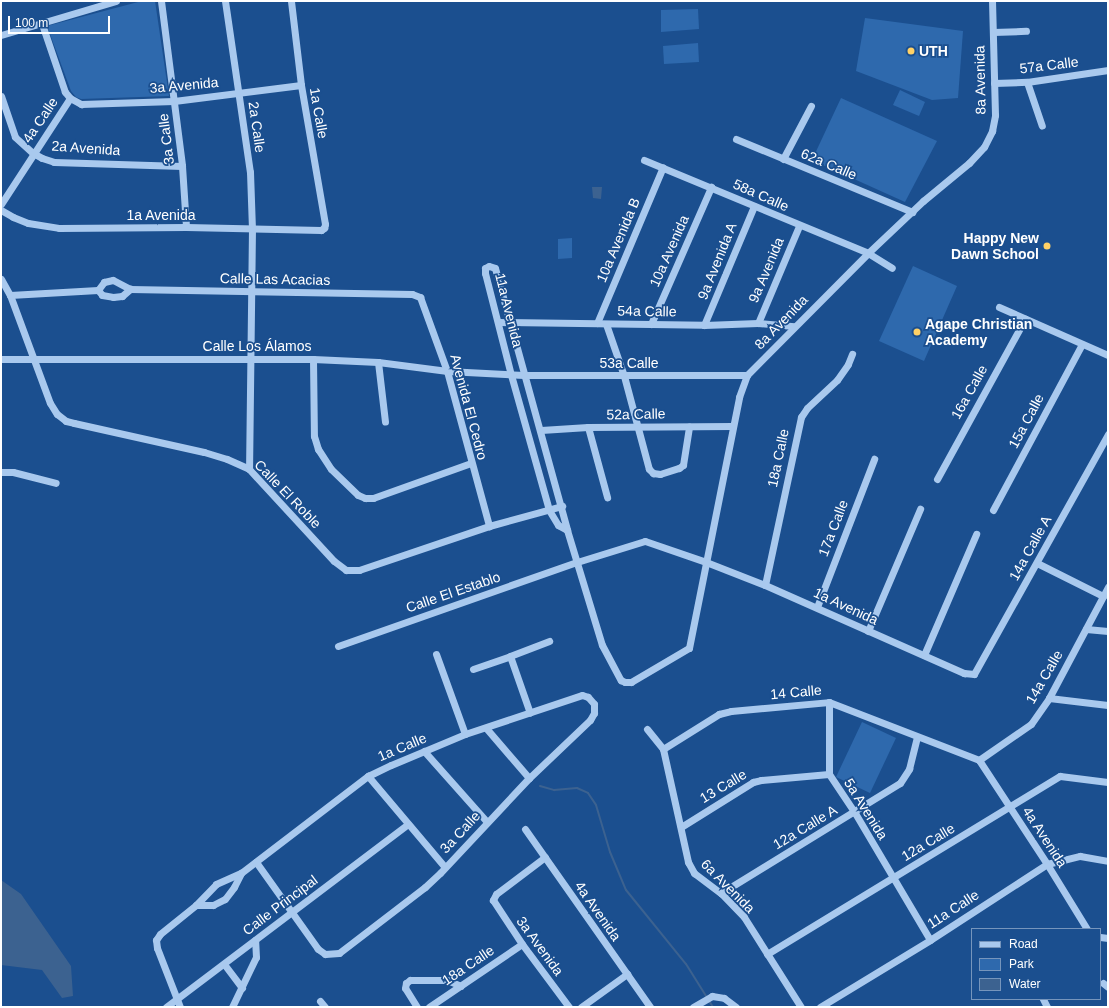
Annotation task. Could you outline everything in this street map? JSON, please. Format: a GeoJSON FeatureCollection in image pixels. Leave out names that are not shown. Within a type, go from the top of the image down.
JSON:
{"type":"FeatureCollection","features":[{"type":"Feature","properties":{"kind":"street"},"geometry":{"type":"LineString","coordinates":[[1,36],[116,1]]}},
{"type":"Feature","properties":{"kind":"street","name":"3a Calle"},"geometry":{"type":"LineString","coordinates":[[161,1],[182,166],[186,227]]}},
{"type":"Feature","properties":{"kind":"street","name":"2a Calle"},"geometry":{"type":"LineString","coordinates":[[226,1],[250,172],[252,228],[250,292],[249,469]]}},
{"type":"Feature","properties":{"kind":"street","name":"1a Calle"},"geometry":{"type":"LineString","coordinates":[[291,1],[301,85],[325,224],[324,228]]}},
{"type":"Feature","properties":{"kind":"street","name":"8a Avenida"},"geometry":{"type":"LineString","coordinates":[[625,682],[631,682],[689,648],[739,397],[746,375],[868,253],[912,212],[969,163],[984,147],[992,131],[994,115],[992,1]]}},
{"type":"Feature","properties":{"kind":"street","name":"4a Calle"},"geometry":{"type":"LineString","coordinates":[[1,204],[70,98],[66,92],[42,24]]}},
{"type":"Feature","properties":{"kind":"street"},"geometry":{"type":"LineString","coordinates":[[993,32],[1026,31]]}},
{"type":"Feature","properties":{"kind":"street","name":"57a Calle"},"geometry":{"type":"LineString","coordinates":[[994,83],[1027,82],[1108,70]]}},
{"type":"Feature","properties":{"kind":"street"},"geometry":{"type":"LineString","coordinates":[[1027,82],[1042,126]]}},
{"type":"Feature","properties":{"kind":"street","name":"3a Avenida"},"geometry":{"type":"LineString","coordinates":[[70,98],[81,104],[174,100],[239,94],[301,85]]}},
{"type":"Feature","properties":{"kind":"street","name":"2a Avenida"},"geometry":{"type":"LineString","coordinates":[[1,96],[15,137],[33,153],[54,162],[182,166]]}},
{"type":"Feature","properties":{"kind":"street"},"geometry":{"type":"LineString","coordinates":[[783,158],[811,106]]}},
{"type":"Feature","properties":{"kind":"street","name":"62a Calle"},"geometry":{"type":"LineString","coordinates":[[736,139],[912,212]]}},
{"type":"Feature","properties":{"kind":"street","name":"58a Calle"},"geometry":{"type":"LineString","coordinates":[[644,160],[711,187],[799,226],[868,253],[892,268]]}},
{"type":"Feature","properties":{"kind":"street","name":"10a Avenida B"},"geometry":{"type":"LineString","coordinates":[[597,324],[663,167]]}},
{"type":"Feature","properties":{"kind":"street","name":"10a Avenida"},"geometry":{"type":"LineString","coordinates":[[650,324],[711,187]]}},
{"type":"Feature","properties":{"kind":"street","name":"9a Avenida A"},"geometry":{"type":"LineString","coordinates":[[704,325],[754,206]]}},
{"type":"Feature","properties":{"kind":"street","name":"1a Avenida"},"geometry":{"type":"LineString","coordinates":[[1,210],[28,223],[60,228],[186,227],[321,230],[324,228]]}},
{"type":"Feature","properties":{"kind":"street","name":"9a Avenida"},"geometry":{"type":"LineString","coordinates":[[758,323],[799,226]]}},
{"type":"Feature","properties":{"kind":"street","name":"11a Avenida"},"geometry":{"type":"LineString","coordinates":[[567,530],[558,525],[549,510],[511,374],[485,273],[485,268],[489,266],[495,268],[562,506],[567,530],[602,645],[621,680],[625,682]]}},
{"type":"Feature","properties":{"kind":"street","name":"Calle El Roble"},"geometry":{"type":"LineString","coordinates":[[1,279],[10,294],[50,403],[57,414],[66,421],[204,452],[227,459],[249,469],[334,561],[346,570],[359,570],[489,526],[562,506]]}},
{"type":"Feature","properties":{"kind":"street","name":"Calle Las Acacias"},"geometry":{"type":"LineString","coordinates":[[98,290],[104,282],[113,280],[130,289],[412,294],[420,297]]}},
{"type":"Feature","properties":{"kind":"street","name":"Calle Las Acacias"},"geometry":{"type":"LineString","coordinates":[[98,290],[102,295],[113,297],[122,296],[130,289]]}},
{"type":"Feature","properties":{"kind":"street","name":"Calle Las Acacias"},"geometry":{"type":"LineString","coordinates":[[10,294],[98,290]]}},
{"type":"Feature","properties":{"kind":"street","name":"Avenida El Cedro"},"geometry":{"type":"LineString","coordinates":[[420,297],[447,371],[489,526]]}},
{"type":"Feature","properties":{"kind":"street"},"geometry":{"type":"LineString","coordinates":[[1000,307],[1108,355]]}},
{"type":"Feature","properties":{"kind":"street","name":"16a Calle"},"geometry":{"type":"LineString","coordinates":[[937,479],[1025,319]]}},
{"type":"Feature","properties":{"kind":"street","name":"54a Calle"},"geometry":{"type":"LineString","coordinates":[[498,322],[704,325],[758,323],[794,326]]}},
{"type":"Feature","properties":{"kind":"street"},"geometry":{"type":"LineString","coordinates":[[606,324],[624,376],[649,469],[653,473],[660,474],[679,468],[683,465],[689,426]]}},
{"type":"Feature","properties":{"kind":"street","name":"15a Calle"},"geometry":{"type":"LineString","coordinates":[[993,510],[1082,344]]}},
{"type":"Feature","properties":{"kind":"street","name":"18a Calle"},"geometry":{"type":"LineString","coordinates":[[765,585],[801,417],[807,408],[837,380],[848,364],[852,354]]}},
{"type":"Feature","properties":{"kind":"street","name":"Calle Los Álamos"},"geometry":{"type":"LineString","coordinates":[[1,359],[313,359],[378,362],[447,371],[511,374]]}},
{"type":"Feature","properties":{"kind":"street"},"geometry":{"type":"LineString","coordinates":[[313,359],[314,436],[318,449],[331,469],[358,495],[365,498],[373,498],[471,463]]}},
{"type":"Feature","properties":{"kind":"street"},"geometry":{"type":"LineString","coordinates":[[378,362],[385,422]]}},
{"type":"Feature","properties":{"kind":"street","name":"53a Calle"},"geometry":{"type":"LineString","coordinates":[[511,374],[624,376],[746,375]]}},
{"type":"Feature","properties":{"kind":"street","name":"52a Calle"},"geometry":{"type":"LineString","coordinates":[[541,430],[733,426]]}},
{"type":"Feature","properties":{"kind":"street"},"geometry":{"type":"LineString","coordinates":[[588,428],[607,497]]}},
{"type":"Feature","properties":{"kind":"street","name":"14a Calle A"},"geometry":{"type":"LineString","coordinates":[[974,674],[1108,434]]}},
{"type":"Feature","properties":{"kind":"street","name":"17a Calle"},"geometry":{"type":"LineString","coordinates":[[817,607],[874,459]]}},
{"type":"Feature","properties":{"kind":"street"},"geometry":{"type":"LineString","coordinates":[[1,472],[14,472],[56,483]]}},
{"type":"Feature","properties":{"kind":"street"},"geometry":{"type":"LineString","coordinates":[[868,631],[920,510]]}},
{"type":"Feature","properties":{"kind":"street"},"geometry":{"type":"LineString","coordinates":[[924,655],[976,534]]}},
{"type":"Feature","properties":{"kind":"street","name":"Calle El Establo"},"geometry":{"type":"LineString","coordinates":[[338,646],[577,562],[645,541],[706,562]]}},
{"type":"Feature","properties":{"kind":"street","name":"1a Avenida"},"geometry":{"type":"LineString","coordinates":[[706,562],[817,607],[964,673],[974,674]]}},
{"type":"Feature","properties":{"kind":"street"},"geometry":{"type":"LineString","coordinates":[[1037,563],[1103,596]]}},
{"type":"Feature","properties":{"kind":"street","name":"14a Calle"},"geometry":{"type":"LineString","coordinates":[[979,760],[1031,724],[1049,698],[1108,587]]}},
{"type":"Feature","properties":{"kind":"street"},"geometry":{"type":"LineString","coordinates":[[1086,628],[1108,631]]}},
{"type":"Feature","properties":{"kind":"street"},"geometry":{"type":"LineString","coordinates":[[473,669],[549,642]]}},
{"type":"Feature","properties":{"kind":"street"},"geometry":{"type":"LineString","coordinates":[[436,654],[465,734]]}},
{"type":"Feature","properties":{"kind":"street"},"geometry":{"type":"LineString","coordinates":[[510,656],[530,713]]}},
{"type":"Feature","properties":{"kind":"street","name":"1a Calle"},"geometry":{"type":"LineString","coordinates":[[178,999],[157,948],[156,940],[160,934],[196,905],[216,884],[241,873],[368,776],[465,734],[582,695],[588,697],[594,704]]}},
{"type":"Feature","properties":{"kind":"street"},"geometry":{"type":"LineString","coordinates":[[1049,698],[1108,705]]}},
{"type":"Feature","properties":{"kind":"street","name":"14 Calle"},"geometry":{"type":"LineString","coordinates":[[663,748],[718,714],[731,711],[829,702],[917,738],[979,760]]}},
{"type":"Feature","properties":{"kind":"street","name":"5a Avenida"},"geometry":{"type":"LineString","coordinates":[[829,702],[829,774],[855,813],[930,940]]}},
{"type":"Feature","properties":{"kind":"street","name":"3a Calle"},"geometry":{"type":"LineString","coordinates":[[292,912],[318,949],[325,954],[339,953],[346,950],[425,887],[446,867],[529,778],[590,720],[594,713],[594,704]]}},
{"type":"Feature","properties":{"kind":"street"},"geometry":{"type":"LineString","coordinates":[[486,728],[529,778]]}},
{"type":"Feature","properties":{"kind":"street","name":"6a Avenida"},"geometry":{"type":"LineString","coordinates":[[647,729],[663,748],[688,862],[694,873],[721,893],[744,917],[800,1007]]}},
{"type":"Feature","properties":{"kind":"street","name":"12a Calle A"},"geometry":{"type":"LineString","coordinates":[[721,893],[855,813],[900,783],[909,769],[917,738]]}},
{"type":"Feature","properties":{"kind":"street"},"geometry":{"type":"LineString","coordinates":[[424,751],[487,822]]}},
{"type":"Feature","properties":{"kind":"street","name":"4a Avenida"},"geometry":{"type":"LineString","coordinates":[[979,760],[1047,864],[1086,928]]}},
{"type":"Feature","properties":{"kind":"street","name":"13 Calle"},"geometry":{"type":"LineString","coordinates":[[681,827],[753,782],[829,774]]}},
{"type":"Feature","properties":{"kind":"street"},"geometry":{"type":"LineString","coordinates":[[368,776],[446,867]]}},
{"type":"Feature","properties":{"kind":"street","name":"12a Calle"},"geometry":{"type":"LineString","coordinates":[[767,954],[1060,776],[1108,782]]}},
{"type":"Feature","properties":{"kind":"street","name":"Calle Principal"},"geometry":{"type":"LineString","coordinates":[[166,1007],[408,824]]}},
{"type":"Feature","properties":{"kind":"street","name":"4a Avenida"},"geometry":{"type":"LineString","coordinates":[[525,829],[650,1007]]}},
{"type":"Feature","properties":{"kind":"street","name":"11a Calle"},"geometry":{"type":"LineString","coordinates":[[820,1007],[930,940],[1047,864],[1080,856],[1108,861]]}},
{"type":"Feature","properties":{"kind":"street","name":"3a Avenida"},"geometry":{"type":"LineString","coordinates":[[545,857],[496,894],[493,900],[522,944],[569,1007]]}},
{"type":"Feature","properties":{"kind":"street"},"geometry":{"type":"LineString","coordinates":[[256,862],[292,912]]}},
{"type":"Feature","properties":{"kind":"street","name":"1a Calle"},"geometry":{"type":"LineString","coordinates":[[196,905],[213,904],[225,899],[234,888],[241,873]]}},
{"type":"Feature","properties":{"kind":"street"},"geometry":{"type":"LineString","coordinates":[[232,1007],[256,957],[255,940]]}},
{"type":"Feature","properties":{"kind":"street","name":"18a Calle"},"geometry":{"type":"LineString","coordinates":[[429,1007],[522,944]]}},
{"type":"Feature","properties":{"kind":"street"},"geometry":{"type":"LineString","coordinates":[[224,964],[242,988]]}},
{"type":"Feature","properties":{"kind":"street"},"geometry":{"type":"LineString","coordinates":[[581,1007],[627,974]]}},
{"type":"Feature","properties":{"kind":"street"},"geometry":{"type":"LineString","coordinates":[[417,1007],[405,988],[406,983],[410,980],[447,980],[461,986]]}},
{"type":"Feature","properties":{"kind":"street"},"geometry":{"type":"LineString","coordinates":[[696,1006],[712,996],[724,998],[736,1007]]}},
{"type":"Feature","properties":{"kind":"street"},"geometry":{"type":"LineString","coordinates":[[178,999],[180,1007]]}},
{"type":"Feature","properties":{"kind":"green space"},"geometry":{"type":"Polygon","coordinates":[[[142,1],[155,1],[169,96],[81,99],[76,97],[71,91],[47,26],[142,1]]]}},
{"type":"Feature","properties":{"kind":"green space"},"geometry":{"type":"Polygon","coordinates":[[[698,9],[699,29],[661,32],[661,10],[698,9]]]}},
{"type":"Feature","properties":{"kind":"green space","name":"UTH"},"geometry":{"type":"Polygon","coordinates":[[[865,18],[963,31],[958,98],[932,100],[856,71],[865,18]]]}},
{"type":"Feature","properties":{"kind":"green space"},"geometry":{"type":"Polygon","coordinates":[[[698,43],[699,62],[664,64],[663,46],[698,43]]]}},
{"type":"Feature","properties":{"kind":"green space"},"geometry":{"type":"Polygon","coordinates":[[[900,90],[925,102],[919,116],[893,105],[900,90]]]}},
{"type":"Feature","properties":{"kind":"green space"},"geometry":{"type":"Polygon","coordinates":[[[841,98],[937,141],[905,202],[812,160],[841,98]]]}},
{"type":"Feature","properties":{"kind":"green space"},"geometry":{"type":"Polygon","coordinates":[[[572,238],[572,258],[558,259],[558,239],[572,238]]]}},
{"type":"Feature","properties":{"kind":"green space"},"geometry":{"type":"Polygon","coordinates":[[[913,266],[957,286],[924,361],[879,341],[913,266]]]}},
{"type":"Feature","properties":{"kind":"green space"},"geometry":{"type":"Polygon","coordinates":[[[862,722],[896,738],[870,793],[836,777],[862,722]]]}},
{"type":"Feature","properties":{"kind":"water"},"geometry":{"type":"Polygon","coordinates":[[[592,187],[602,187],[601,199],[593,198],[592,187]]]}},
{"type":"Feature","properties":{"kind":"water"},"geometry":{"type":"Polygon","coordinates":[[[1,880],[21,894],[71,966],[73,996],[62,998],[42,970],[1,965],[1,880]]]}},
{"type":"Feature","properties":{"kind":"waterway"},"geometry":{"type":"LineString","coordinates":[[540,786],[554,790],[577,788],[588,793],[596,805],[610,852],[626,890],[686,964],[713,1007]]}},
{"type":"Feature","properties":{"kind":"place","name":"UTH"},"geometry":{"type":"Point","coordinates":[911,51]}},
{"type":"Feature","properties":{"kind":"place","name":"Happy New Dawn School"},"geometry":{"type":"Point","coordinates":[1047,246]}},
{"type":"Feature","properties":{"kind":"place","name":"Agape Christian Academy"},"geometry":{"type":"Point","coordinates":[917,332]}}]}
